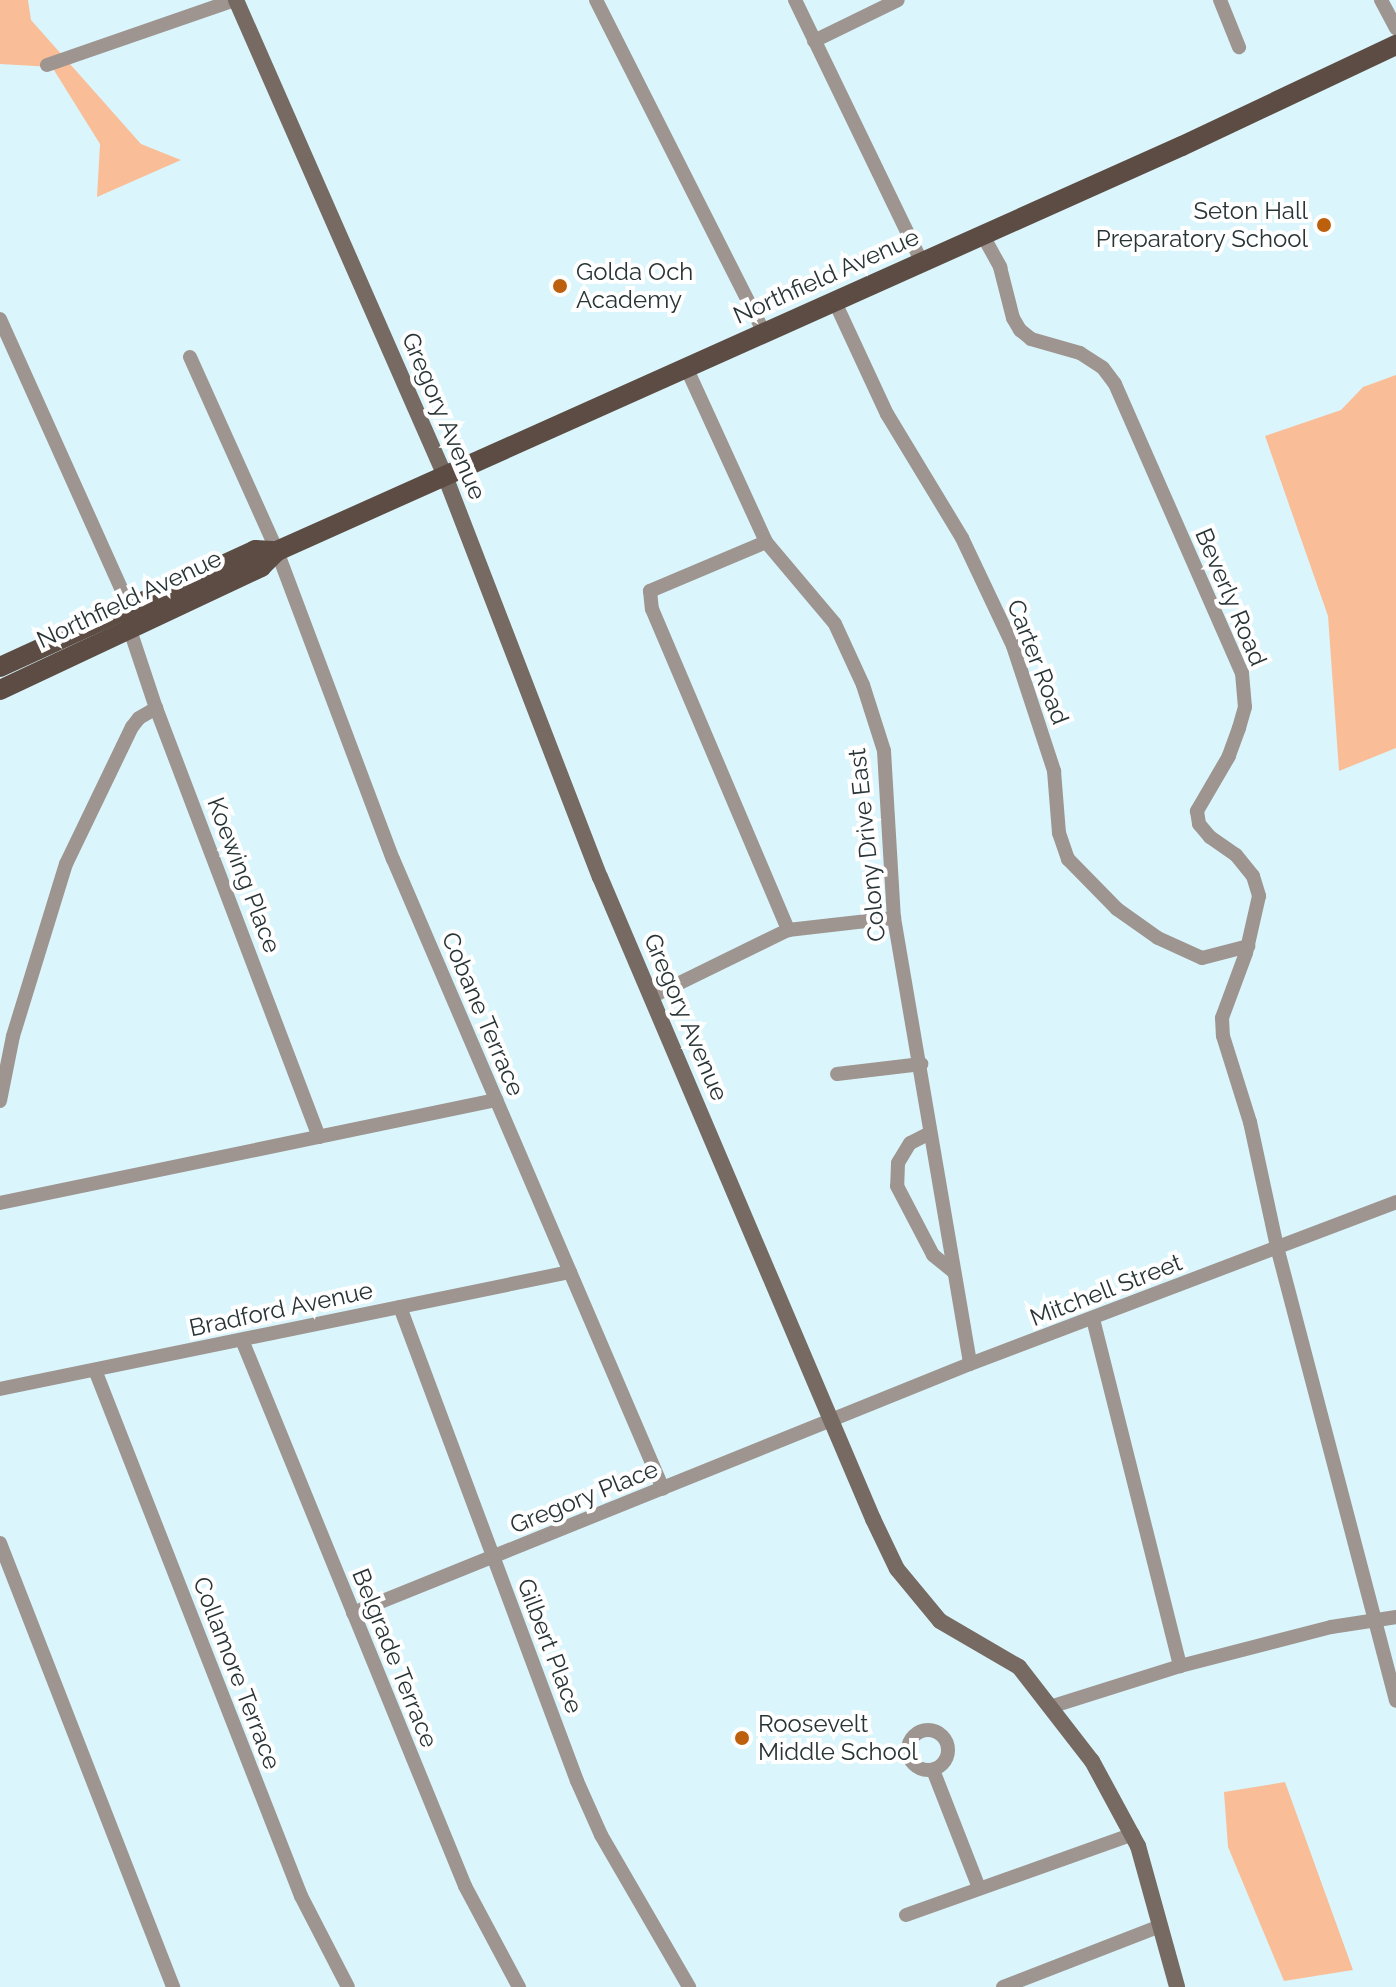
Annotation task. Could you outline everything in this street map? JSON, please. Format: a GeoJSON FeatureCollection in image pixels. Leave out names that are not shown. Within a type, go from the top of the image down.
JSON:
{"type":"FeatureCollection","features":[{"type":"Feature","properties":{"kind":"main road","name":"Gregory Avenue"},"geometry":{"type":"LineString","coordinates":[[236,0],[445,476],[600,877],[897,1569],[940,1621],[1019,1667],[1092,1761],[1133,1834],[1177,1987]]}},
{"type":"Feature","properties":{"kind":"main road","name":"Northfield Avenue"},"geometry":{"type":"LineString","coordinates":[[0,690],[255,550],[277,551],[1356,66],[1396,45]]}},
{"type":"Feature","properties":{"kind":"main road","name":"Northfield Avenue"},"geometry":{"type":"LineString","coordinates":[[0,667],[128,618]]}},
{"type":"Feature","properties":{"kind":"street"},"geometry":{"type":"LineString","coordinates":[[47,65],[236,0]]}},
{"type":"Feature","properties":{"kind":"street"},"geometry":{"type":"LineString","coordinates":[[596,0],[764,333]]}},
{"type":"Feature","properties":{"kind":"street"},"geometry":{"type":"LineString","coordinates":[[795,0],[921,261]]}},
{"type":"Feature","properties":{"kind":"street"},"geometry":{"type":"LineString","coordinates":[[814,41],[898,0]]}},
{"type":"Feature","properties":{"kind":"street"},"geometry":{"type":"LineString","coordinates":[[1220,0],[1239,47]]}},
{"type":"Feature","properties":{"kind":"street"},"geometry":{"type":"LineString","coordinates":[[1381,0],[1396,28]]}},
{"type":"Feature","properties":{"kind":"street","name":"Beverly Road"},"geometry":{"type":"LineString","coordinates":[[982,234],[1000,267],[1013,318],[1020,330],[1031,339],[1080,353],[1103,368],[1115,384],[1236,655],[1245,689],[1245,707],[1229,756],[1197,811],[1199,824],[1204,831],[1236,855],[1253,876],[1259,896],[1248,946],[1222,1018],[1223,1036],[1250,1122],[1277,1247],[1396,1701]]}},
{"type":"Feature","properties":{"kind":"street","name":"Carter Road"},"geometry":{"type":"LineString","coordinates":[[834,300],[887,414],[962,538],[1013,646],[1054,771],[1059,833],[1068,859],[1117,909],[1158,938],[1202,958],[1248,946]]}},
{"type":"Feature","properties":{"kind":"street","name":"Koewing Place"},"geometry":{"type":"LineString","coordinates":[[0,319],[124,595],[128,618],[156,708],[319,1137]]}},
{"type":"Feature","properties":{"kind":"street","name":"Cobane Terrace"},"geometry":{"type":"LineString","coordinates":[[190,357],[277,551],[393,859],[663,1489]]}},
{"type":"Feature","properties":{"kind":"street","name":"Colony Drive East"},"geometry":{"type":"LineString","coordinates":[[686,367],[766,542],[835,624],[863,685],[884,751],[894,918],[970,1364]]}},
{"type":"Feature","properties":{"kind":"street"},"geometry":{"type":"LineString","coordinates":[[766,542],[650,591],[652,609],[788,930]]}},
{"type":"Feature","properties":{"kind":"street"},"geometry":{"type":"LineString","coordinates":[[0,1101],[13,1036],[66,864],[132,727],[139,718],[156,708]]}},
{"type":"Feature","properties":{"kind":"street"},"geometry":{"type":"LineString","coordinates":[[651,997],[788,930],[894,918]]}},
{"type":"Feature","properties":{"kind":"street"},"geometry":{"type":"LineString","coordinates":[[837,1074],[921,1064]]}},
{"type":"Feature","properties":{"kind":"street"},"geometry":{"type":"LineString","coordinates":[[0,1203],[496,1100]]}},
{"type":"Feature","properties":{"kind":"street"},"geometry":{"type":"LineString","coordinates":[[930,1133],[910,1143],[898,1163],[897,1186],[933,1255],[954,1272]]}},
{"type":"Feature","properties":{"kind":"street","name":"Mitchell Street"},"geometry":{"type":"LineString","coordinates":[[832,1421],[970,1364],[1396,1202]]}},
{"type":"Feature","properties":{"kind":"street","name":"Bradford Avenue"},"geometry":{"type":"LineString","coordinates":[[0,1389],[570,1272]]}},
{"type":"Feature","properties":{"kind":"street","name":"Gilbert Place"},"geometry":{"type":"LineString","coordinates":[[400,1307],[601,1835],[689,1987]]}},
{"type":"Feature","properties":{"kind":"street"},"geometry":{"type":"LineString","coordinates":[[1093,1319],[1180,1666]]}},
{"type":"Feature","properties":{"kind":"street","name":"Belgrade Terrace"},"geometry":{"type":"LineString","coordinates":[[242,1340],[465,1886],[519,1987]]}},
{"type":"Feature","properties":{"kind":"street","name":"Collamore Terrace"},"geometry":{"type":"LineString","coordinates":[[95,1370],[301,1896],[348,1987]]}},
{"type":"Feature","properties":{"kind":"street","name":"Gregory Place"},"geometry":{"type":"LineString","coordinates":[[353,1613],[832,1421]]}},
{"type":"Feature","properties":{"kind":"street"},"geometry":{"type":"LineString","coordinates":[[0,1543],[173,1987]]}},
{"type":"Feature","properties":{"kind":"street"},"geometry":{"type":"LineString","coordinates":[[1050,1707],[1180,1666],[1396,1617]]}},
{"type":"Feature","properties":{"kind":"street"},"geometry":{"type":"LineString","coordinates":[[933,1770],[979,1888]]}},
{"type":"Feature","properties":{"kind":"street"},"geometry":{"type":"LineString","coordinates":[[906,1915],[1133,1834]]}},
{"type":"Feature","properties":{"kind":"street"},"geometry":{"type":"LineString","coordinates":[[1003,1987],[1160,1926]]}},
{"type":"Feature","properties":{"kind":"shaded area"},"geometry":{"type":"Polygon","coordinates":[[[0,0],[28,0],[31,20],[141,144],[181,160],[97,197],[100,144],[52,67],[0,64],[0,0]]]}},
{"type":"Feature","properties":{"kind":"shaded area"},"geometry":{"type":"Polygon","coordinates":[[[1396,375],[1396,748],[1339,771],[1328,616],[1265,436],[1341,410],[1363,387],[1396,375]]]}},
{"type":"Feature","properties":{"kind":"shaded area"},"geometry":{"type":"Polygon","coordinates":[[[1285,1782],[1353,1970],[1284,1981],[1228,1847],[1224,1792],[1285,1782]]]}},
{"type":"Feature","properties":{"kind":"place","name":"Seton Hall Preparatory School"},"geometry":{"type":"Point","coordinates":[1324,225]}},
{"type":"Feature","properties":{"kind":"place","name":"Golda Och Academy"},"geometry":{"type":"Point","coordinates":[560,286]}},
{"type":"Feature","properties":{"kind":"place","name":"Roosevelt Middle School"},"geometry":{"type":"Point","coordinates":[742,1738]}}]}
